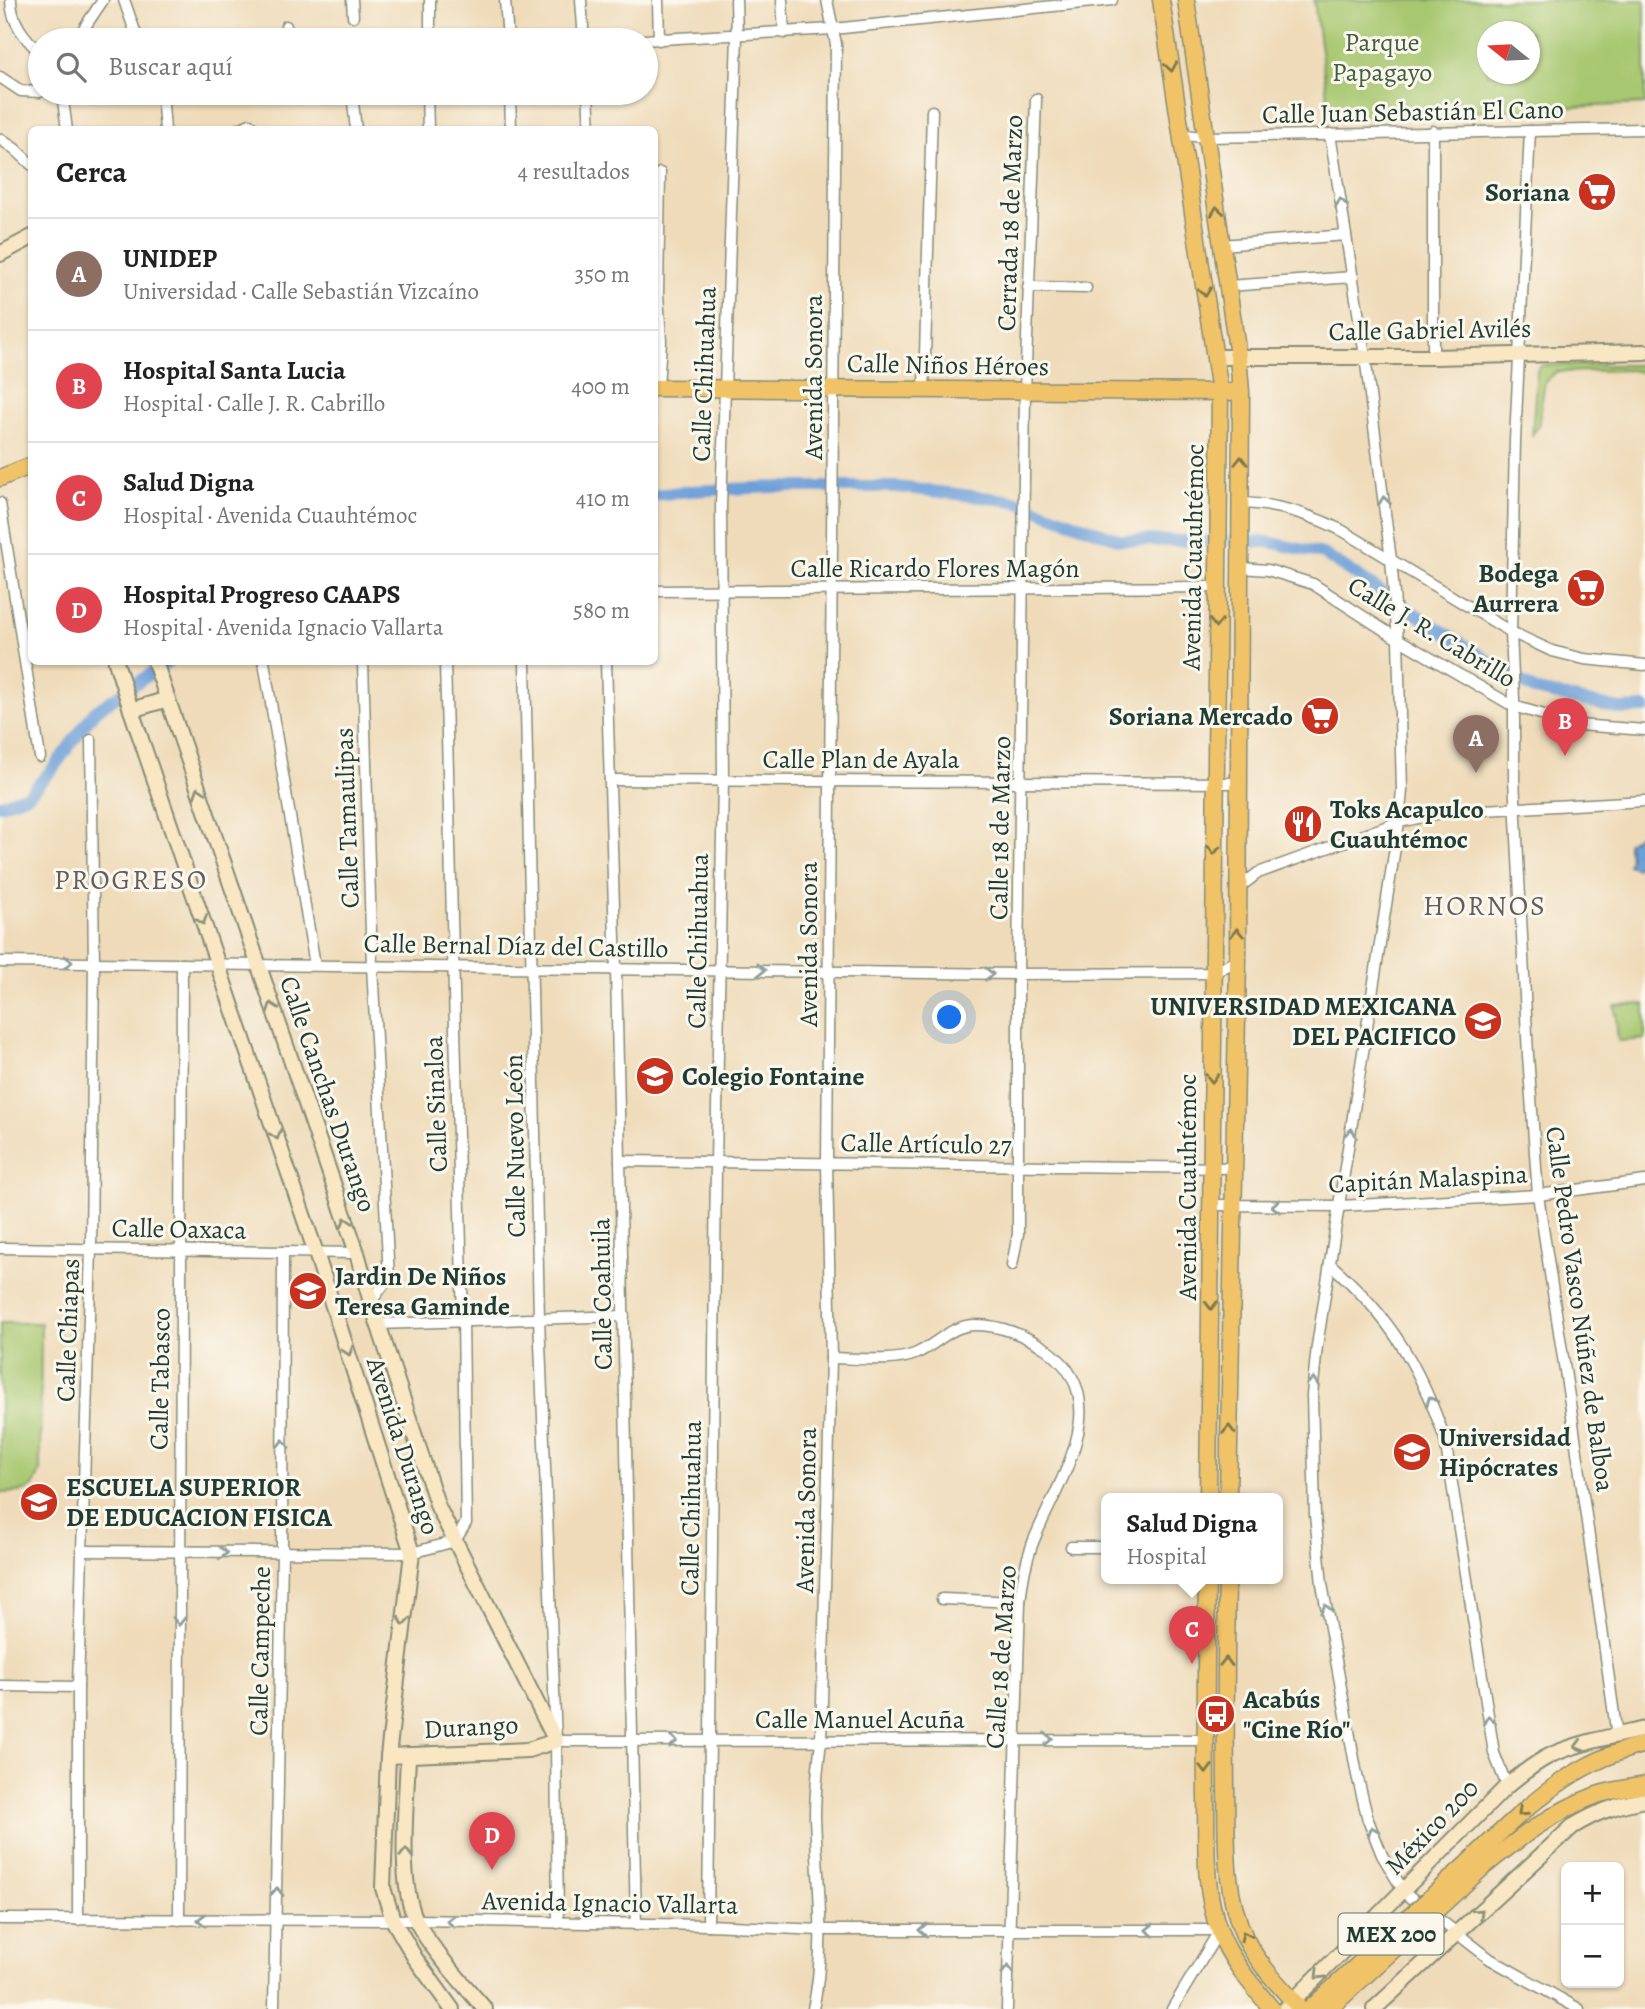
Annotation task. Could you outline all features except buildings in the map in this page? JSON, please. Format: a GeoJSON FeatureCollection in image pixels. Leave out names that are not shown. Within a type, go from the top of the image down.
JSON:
{"type":"FeatureCollection","features":[{"type":"Feature","properties":{"kind":"main road","name":"Avenida Cuauhtémoc"},"geometry":{"type":"LineString","coordinates":[[1161,0],[1220,392],[1208,1493]]}},
{"type":"Feature","properties":{"kind":"main road","name":"Avenida Cuauhtémoc"},"geometry":{"type":"LineString","coordinates":[[1186,0],[1241,392],[1238,960],[1232,1168],[1228,1493]]}},
{"type":"Feature","properties":{"kind":"main road"},"geometry":{"type":"LineString","coordinates":[[0,254],[28,239]]}},
{"type":"Feature","properties":{"kind":"main road","name":"Calle Gabriel Avilés"},"geometry":{"type":"LineString","coordinates":[[1215,357],[1433,357],[1645,352]]}},
{"type":"Feature","properties":{"kind":"main road","name":"Calle Niños Héroes"},"geometry":{"type":"LineString","coordinates":[[658,388],[1241,392]]}},
{"type":"Feature","properties":{"kind":"main road"},"geometry":{"type":"LineString","coordinates":[[0,478],[28,467]]}},
{"type":"Feature","properties":{"kind":"main road","name":"Avenida Durango"},"geometry":{"type":"LineString","coordinates":[[117,665],[316,1253],[412,1553],[388,1756],[383,1877],[386,1904],[393,1920],[415,1958],[452,2009]]}},
{"type":"Feature","properties":{"kind":"main road","name":"Calle Canchas Durango"},"geometry":{"type":"LineString","coordinates":[[156,665],[357,1253],[370,1302],[438,1507],[455,1541]]}},
{"type":"Feature","properties":{"kind":"main road"},"geometry":{"type":"LineString","coordinates":[[131,710],[168,699]]}},
{"type":"Feature","properties":{"kind":"main road","name":"Avenida Durango"},"geometry":{"type":"LineString","coordinates":[[455,1541],[556,1741]]}},
{"type":"Feature","properties":{"kind":"main road"},"geometry":{"type":"LineString","coordinates":[[1207,1584],[1205,1740],[1207,1875],[1211,1902],[1219,1930],[1236,1963],[1272,2009]]}},
{"type":"Feature","properties":{"kind":"main road"},"geometry":{"type":"LineString","coordinates":[[1227,1584],[1225,1757],[1227,1871],[1231,1897],[1247,1941],[1293,2006]]}},
{"type":"Feature","properties":{"kind":"main road","name":"México 200"},"geometry":{"type":"LineString","coordinates":[[1293,2006],[1507,1786],[1551,1755],[1574,1746],[1645,1729]]}},
{"type":"Feature","properties":{"kind":"main road","name":"Durango"},"geometry":{"type":"LineString","coordinates":[[388,1756],[528,1750],[556,1741]]}},
{"type":"Feature","properties":{"kind":"main road","name":"MEX 200"},"geometry":{"type":"LineString","coordinates":[[1329,2009],[1477,1864],[1532,1802],[1556,1784],[1619,1751],[1645,1744]]}},
{"type":"Feature","properties":{"kind":"main road"},"geometry":{"type":"LineString","coordinates":[[408,1755],[405,1864],[416,1920],[485,2009]]}},
{"type":"Feature","properties":{"kind":"main road","name":"MEX 200"},"geometry":{"type":"LineString","coordinates":[[1477,1864],[1570,1807],[1599,1794],[1645,1785]]}},
{"type":"Feature","properties":{"kind":"main road"},"geometry":{"type":"LineString","coordinates":[[1374,2009],[1572,1827],[1595,1813],[1645,1800]]}},
{"type":"Feature","properties":{"kind":"main road","name":"México 200"},"geometry":{"type":"LineString","coordinates":[[1310,2009],[1477,1864]]}},
{"type":"Feature","properties":{"kind":"street"},"geometry":{"type":"LineString","coordinates":[[11,0],[15,23],[28,38]]}},
{"type":"Feature","properties":{"kind":"street"},"geometry":{"type":"LineString","coordinates":[[84,28],[103,0]]}},
{"type":"Feature","properties":{"kind":"street"},"geometry":{"type":"LineString","coordinates":[[124,0],[134,28]]}},
{"type":"Feature","properties":{"kind":"street"},"geometry":{"type":"LineString","coordinates":[[352,0],[352,16]]}},
{"type":"Feature","properties":{"kind":"street"},"geometry":{"type":"LineString","coordinates":[[430,0],[430,28]]}},
{"type":"Feature","properties":{"kind":"street"},"geometry":{"type":"LineString","coordinates":[[505,0],[507,28]]}},
{"type":"Feature","properties":{"kind":"street"},"geometry":{"type":"LineString","coordinates":[[582,0],[583,28]]}},
{"type":"Feature","properties":{"kind":"street"},"geometry":{"type":"LineString","coordinates":[[658,0],[659,40],[833,29],[1112,0]]}},
{"type":"Feature","properties":{"kind":"street","name":"Calle Chihuahua"},"geometry":{"type":"LineString","coordinates":[[708,1925],[723,780],[722,475],[736,0]]}},
{"type":"Feature","properties":{"kind":"street"},"geometry":{"type":"LineString","coordinates":[[782,0],[785,33]]}},
{"type":"Feature","properties":{"kind":"street","name":"Avenida Sonora"},"geometry":{"type":"LineString","coordinates":[[813,2009],[818,1988],[820,1930],[815,1794],[821,1741],[831,1358],[827,1164],[836,44],[827,0]]}},
{"type":"Feature","properties":{"kind":"street"},"geometry":{"type":"LineString","coordinates":[[0,78],[21,91],[28,91]]}},
{"type":"Feature","properties":{"kind":"street","name":"Cerrada 18 de Marzo"},"geometry":{"type":"LineString","coordinates":[[1025,391],[1036,99]]}},
{"type":"Feature","properties":{"kind":"street"},"geometry":{"type":"LineString","coordinates":[[64,105],[66,126]]}},
{"type":"Feature","properties":{"kind":"street"},"geometry":{"type":"LineString","coordinates":[[163,105],[165,126]]}},
{"type":"Feature","properties":{"kind":"street"},"geometry":{"type":"LineString","coordinates":[[353,105],[356,126]]}},
{"type":"Feature","properties":{"kind":"street"},"geometry":{"type":"LineString","coordinates":[[427,105],[428,126]]}},
{"type":"Feature","properties":{"kind":"street"},"geometry":{"type":"LineString","coordinates":[[510,105],[510,126]]}},
{"type":"Feature","properties":{"kind":"street"},"geometry":{"type":"LineString","coordinates":[[589,105],[590,126]]}},
{"type":"Feature","properties":{"kind":"street"},"geometry":{"type":"LineString","coordinates":[[924,390],[932,111]]}},
{"type":"Feature","properties":{"kind":"street","name":"Calle Juan Sebastián El Cano"},"geometry":{"type":"LineString","coordinates":[[1182,135],[1206,137],[1645,129]]}},
{"type":"Feature","properties":{"kind":"street"},"geometry":{"type":"LineString","coordinates":[[1433,131],[1433,357]]}},
{"type":"Feature","properties":{"kind":"street","name":"Calle Pedro Vasco Núñez de Balboa"},"geometry":{"type":"LineString","coordinates":[[1531,131],[1519,354],[1511,632],[1528,1055],[1538,1195],[1573,1416],[1617,1736]]}},
{"type":"Feature","properties":{"kind":"street"},"geometry":{"type":"LineString","coordinates":[[1330,134],[1365,356],[1392,565],[1398,639],[1402,790],[1329,1264],[1312,1395],[1315,1515],[1322,1584],[1357,1775],[1368,1820],[1382,1855],[1404,1892],[1490,1959],[1579,2009]]}},
{"type":"Feature","properties":{"kind":"street"},"geometry":{"type":"LineString","coordinates":[[0,139],[28,162]]}},
{"type":"Feature","properties":{"kind":"street"},"geometry":{"type":"LineString","coordinates":[[658,369],[661,341],[658,294],[660,173]]}},
{"type":"Feature","properties":{"kind":"street"},"geometry":{"type":"LineString","coordinates":[[1222,246],[1346,235]]}},
{"type":"Feature","properties":{"kind":"street"},"geometry":{"type":"LineString","coordinates":[[1228,286],[1353,277]]}},
{"type":"Feature","properties":{"kind":"street"},"geometry":{"type":"LineString","coordinates":[[1028,287],[1086,288]]}},
{"type":"Feature","properties":{"kind":"street","name":"Calle 18 de Marzo"},"geometry":{"type":"LineString","coordinates":[[1012,1265],[1018,1234],[1020,1166],[1018,974],[1025,391]]}},
{"type":"Feature","properties":{"kind":"street"},"geometry":{"type":"LineString","coordinates":[[0,503],[40,757]]}},
{"type":"Feature","properties":{"kind":"street","name":"Calle J. R. Cabrillo"},"geometry":{"type":"LineString","coordinates":[[1241,503],[1291,509],[1319,519],[1392,565],[1511,632],[1552,651],[1584,659],[1645,666]]}},
{"type":"Feature","properties":{"kind":"street","name":"Calle J. R. Cabrillo"},"geometry":{"type":"LineString","coordinates":[[1241,563],[1313,584],[1398,639],[1513,702],[1579,725],[1645,730]]}},
{"type":"Feature","properties":{"kind":"street","name":"Calle Ricardo Flores Magón"},"geometry":{"type":"LineString","coordinates":[[658,591],[1216,587]]}},
{"type":"Feature","properties":{"kind":"street"},"geometry":{"type":"LineString","coordinates":[[265,665],[315,965]]}},
{"type":"Feature","properties":{"kind":"street","name":"Calle Tamaulipas"},"geometry":{"type":"LineString","coordinates":[[363,665],[372,966],[389,1277],[370,1302]]}},
{"type":"Feature","properties":{"kind":"street","name":"Calle Sinaloa"},"geometry":{"type":"LineString","coordinates":[[445,665],[466,1523],[455,1541]]}},
{"type":"Feature","properties":{"kind":"street","name":"Calle Nuevo León"},"geometry":{"type":"LineString","coordinates":[[526,665],[539,1318],[556,1741],[558,1923]]}},
{"type":"Feature","properties":{"kind":"street","name":"Calle Coahuila"},"geometry":{"type":"LineString","coordinates":[[606,665],[616,969],[636,1925]]}},
{"type":"Feature","properties":{"kind":"street","name":"Calle Chiapas"},"geometry":{"type":"LineString","coordinates":[[78,1920],[78,1686],[92,1249],[94,962],[91,740]]}},
{"type":"Feature","properties":{"kind":"street","name":"Calle Plan de Ayala"},"geometry":{"type":"LineString","coordinates":[[610,780],[1238,783]]}},
{"type":"Feature","properties":{"kind":"street"},"geometry":{"type":"LineString","coordinates":[[1237,890],[1258,873],[1399,822],[1446,812],[1645,801]]}},
{"type":"Feature","properties":{"kind":"street","name":"Calle Bernal Díaz del Castillo"},"geometry":{"type":"LineString","coordinates":[[0,962],[1018,974],[1213,973],[1238,960]]}},
{"type":"Feature","properties":{"kind":"street","name":"Calle Tabasco"},"geometry":{"type":"LineString","coordinates":[[179,1920],[182,964]]}},
{"type":"Feature","properties":{"kind":"street","name":"Calle Artículo 27"},"geometry":{"type":"LineString","coordinates":[[620,1161],[1232,1168]]}},
{"type":"Feature","properties":{"kind":"street","name":"Capitán Malaspina"},"geometry":{"type":"LineString","coordinates":[[1213,1205],[1340,1206],[1538,1195],[1645,1181]]}},
{"type":"Feature","properties":{"kind":"street","name":"Calle Oaxaca"},"geometry":{"type":"LineString","coordinates":[[0,1248],[357,1253]]}},
{"type":"Feature","properties":{"kind":"street","name":"Calle Campeche"},"geometry":{"type":"LineString","coordinates":[[274,2009],[282,1554],[283,1252]]}},
{"type":"Feature","properties":{"kind":"street"},"geometry":{"type":"LineString","coordinates":[[1329,1264],[1355,1286],[1382,1316],[1409,1354],[1432,1402],[1454,1486],[1494,1753],[1507,1786]]}},
{"type":"Feature","properties":{"kind":"street"},"geometry":{"type":"LineString","coordinates":[[378,1324],[624,1316]]}},
{"type":"Feature","properties":{"kind":"street","name":"Calle 18 de Marzo"},"geometry":{"type":"LineString","coordinates":[[831,1358],[899,1358],[914,1355],[949,1332],[975,1325],[999,1327],[1037,1343],[1060,1359],[1073,1376],[1080,1405],[1072,1460],[1033,1542],[1024,1568],[1020,1602],[1007,2009]]}},
{"type":"Feature","properties":{"kind":"street"},"geometry":{"type":"LineString","coordinates":[[82,1551],[412,1553],[455,1541]]}},
{"type":"Feature","properties":{"kind":"street"},"geometry":{"type":"LineString","coordinates":[[1071,1547],[1101,1547]]}},
{"type":"Feature","properties":{"kind":"street"},"geometry":{"type":"LineString","coordinates":[[942,1600],[1020,1602]]}},
{"type":"Feature","properties":{"kind":"street"},"geometry":{"type":"LineString","coordinates":[[0,1686],[78,1686]]}},
{"type":"Feature","properties":{"kind":"street","name":"Calle Manuel Acuña"},"geometry":{"type":"LineString","coordinates":[[556,1741],[1205,1740]]}},
{"type":"Feature","properties":{"kind":"street","name":"Avenida Ignacio Vallarta"},"geometry":{"type":"LineString","coordinates":[[0,1919],[416,1920],[708,1925],[820,1930],[1219,1930]]}},
{"type":"Feature","properties":{"kind":"street"},"geometry":{"type":"LineString","coordinates":[[1171,2009],[1219,1930]]}},
{"type":"Feature","properties":{"kind":"green space","name":"Parque Papagayo"},"geometry":{"type":"Polygon","coordinates":[[[1314,0],[1645,0],[1645,104],[1330,117],[1314,0]]]}},
{"type":"Feature","properties":{"kind":"green space"},"geometry":{"type":"Polygon","coordinates":[[[1645,365],[1645,373],[1631,370],[1556,372],[1544,386],[1538,427],[1532,435],[1537,371],[1540,366],[1645,365]]]}},
{"type":"Feature","properties":{"kind":"green space"},"geometry":{"type":"Polygon","coordinates":[[[1645,1004],[1645,1039],[1618,1041],[1615,1006],[1645,1004]]]}},
{"type":"Feature","properties":{"kind":"green space"},"geometry":{"type":"Polygon","coordinates":[[[0,1323],[41,1323],[40,1470],[31,1488],[21,1492],[0,1493],[0,1323]]]}},
{"type":"Feature","properties":{"kind":"water"},"geometry":{"type":"Polygon","coordinates":[[[1640,834],[1645,842],[1639,848],[1640,864],[1636,868],[1628,865],[1630,856],[1627,843],[1640,834]]]}},
{"type":"Feature","properties":{"kind":"waterway"},"geometry":{"type":"LineString","coordinates":[[658,495],[773,487],[897,487],[1014,501],[1120,540],[1268,542],[1323,554],[1534,690],[1620,709],[1645,708]]}},
{"type":"Feature","properties":{"kind":"waterway"},"geometry":{"type":"LineString","coordinates":[[0,805],[28,795],[52,770],[94,712],[164,665]]}},
{"type":"Feature","properties":{"kind":"place","name":"Soriana"},"geometry":{"type":"Point","coordinates":[1597,192]}},
{"type":"Feature","properties":{"kind":"place","name":"Bodega Aurrera"},"geometry":{"type":"Point","coordinates":[1586,588]}},
{"type":"Feature","properties":{"kind":"place","name":"Soriana Mercado"},"geometry":{"type":"Point","coordinates":[1320,716]}},
{"type":"Feature","properties":{"kind":"place","name":"Hospital Santa Lucia"},"geometry":{"type":"Point","coordinates":[1565,756]}},
{"type":"Feature","properties":{"kind":"place","name":"UNIDEP"},"geometry":{"type":"Point","coordinates":[1476,773]}},
{"type":"Feature","properties":{"kind":"place","name":"Toks Acapulco Cuauhtémoc"},"geometry":{"type":"Point","coordinates":[1303,824]}},
{"type":"Feature","properties":{"kind":"place","name":"UNIVERSIDAD MEXICANA DEL PACIFICO"},"geometry":{"type":"Point","coordinates":[1483,1021]}},
{"type":"Feature","properties":{"kind":"place","name":"Colegio Fontaine"},"geometry":{"type":"Point","coordinates":[655,1076]}},
{"type":"Feature","properties":{"kind":"place","name":"Jardin De Niños Teresa Gaminde"},"geometry":{"type":"Point","coordinates":[308,1291]}},
{"type":"Feature","properties":{"kind":"place","name":"Universidad Hipócrates"},"geometry":{"type":"Point","coordinates":[1412,1452]}},
{"type":"Feature","properties":{"kind":"place","name":"ESCUELA SUPERIOR DE EDUCACION FISICA"},"geometry":{"type":"Point","coordinates":[39,1502]}},
{"type":"Feature","properties":{"kind":"place","name":"Salud Digna"},"geometry":{"type":"Point","coordinates":[1192,1664]}},
{"type":"Feature","properties":{"kind":"place","name":"Acabús \"Cine Río\""},"geometry":{"type":"Point","coordinates":[1216,1714]}},
{"type":"Feature","properties":{"kind":"place","name":"Hospital Progreso CAAPS"},"geometry":{"type":"Point","coordinates":[492,1870]}},
{"type":"Feature","properties":{"kind":"district","name":"PROGRESO"},"geometry":{"type":"Point","coordinates":[131,880]}},
{"type":"Feature","properties":{"kind":"district","name":"HORNOS"},"geometry":{"type":"Point","coordinates":[1485,906]}}]}
